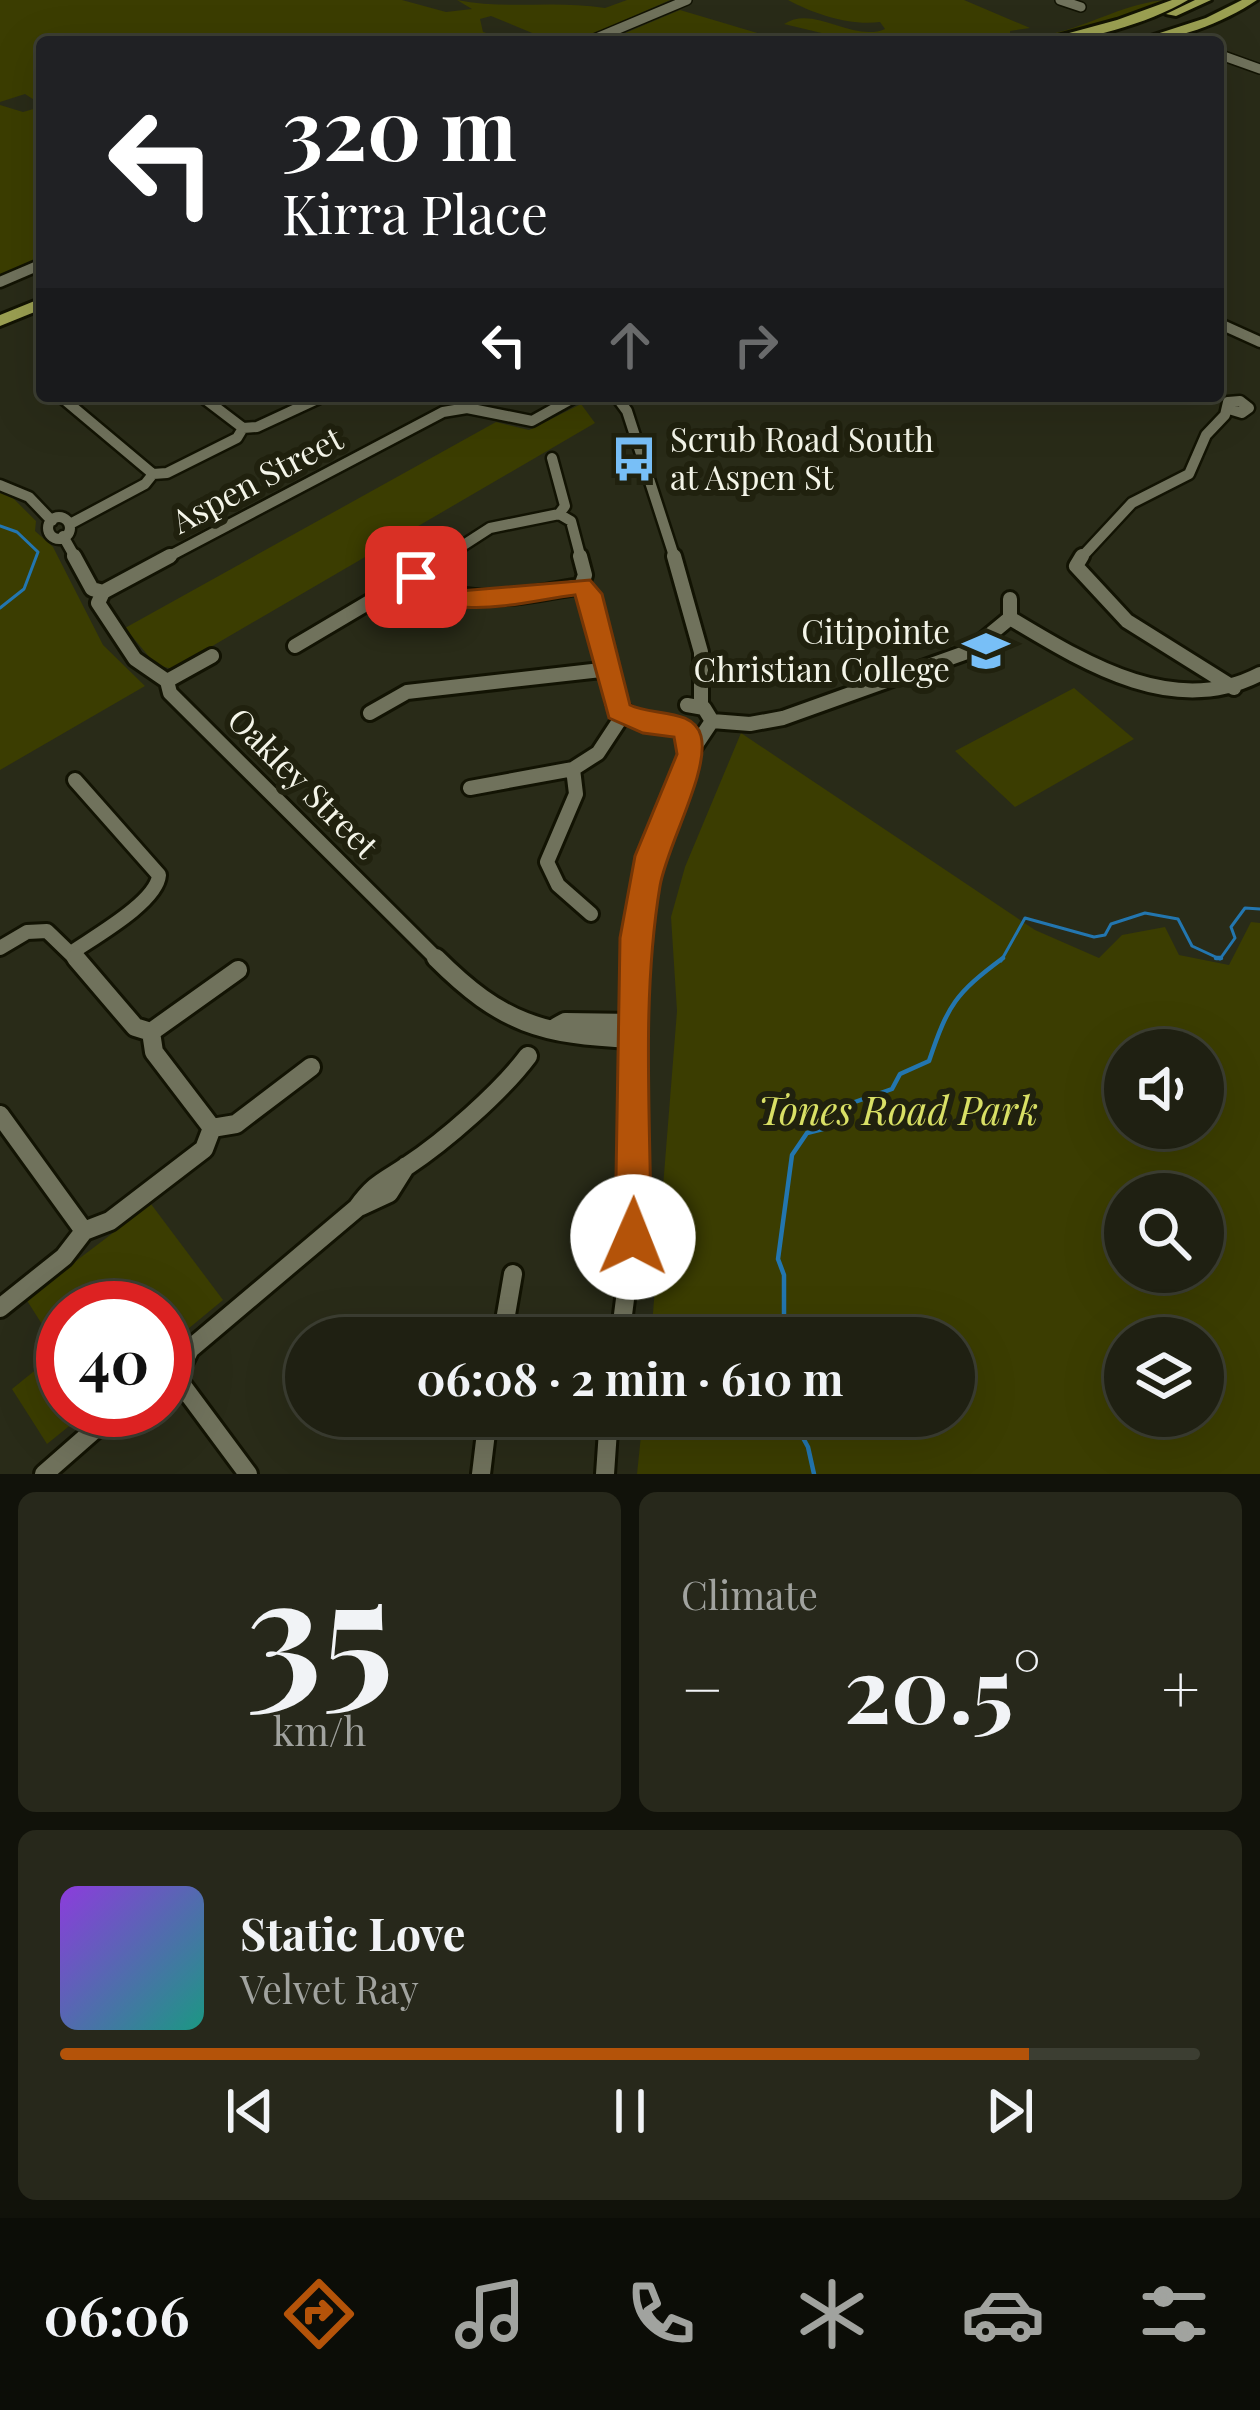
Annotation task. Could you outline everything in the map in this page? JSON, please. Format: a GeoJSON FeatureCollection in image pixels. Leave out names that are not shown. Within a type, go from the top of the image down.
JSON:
{"type":"FeatureCollection","features":[{"type":"Feature","properties":{"kind":"highway"},"geometry":{"type":"LineString","coordinates":[[1067,36],[1183,0]]}},
{"type":"Feature","properties":{"kind":"highway"},"geometry":{"type":"LineString","coordinates":[[1102,36],[1205,0]]}},
{"type":"Feature","properties":{"kind":"highway"},"geometry":{"type":"LineString","coordinates":[[1137,36],[1232,0]]}},
{"type":"Feature","properties":{"kind":"highway"},"geometry":{"type":"LineString","coordinates":[[1158,36],[1210,20],[1251,0]]}},
{"type":"Feature","properties":{"kind":"highway"},"geometry":{"type":"LineString","coordinates":[[0,310],[36,295]]}},
{"type":"Feature","properties":{"kind":"highway"},"geometry":{"type":"LineString","coordinates":[[0,321],[36,306]]}},
{"type":"Feature","properties":{"kind":"street"},"geometry":{"type":"LineString","coordinates":[[601,36],[686,0]]}},
{"type":"Feature","properties":{"kind":"street"},"geometry":{"type":"LineString","coordinates":[[1060,0],[1081,7]]}},
{"type":"Feature","properties":{"kind":"street"},"geometry":{"type":"LineString","coordinates":[[1224,56],[1260,69]]}},
{"type":"Feature","properties":{"kind":"street"},"geometry":{"type":"LineString","coordinates":[[0,281],[36,266]]}},
{"type":"Feature","properties":{"kind":"street"},"geometry":{"type":"LineString","coordinates":[[1224,326],[1260,342]]}},
{"type":"Feature","properties":{"kind":"street"},"geometry":{"type":"LineString","coordinates":[[1246,406],[1260,391]]}},
{"type":"Feature","properties":{"kind":"street"},"geometry":{"type":"LineString","coordinates":[[1234,688],[1139,631],[1102,601],[1076,566],[1087,547],[1132,503],[1189,474],[1206,435],[1230,401],[1246,406],[1260,419]]}},
{"type":"Feature","properties":{"kind":"street"},"geometry":{"type":"LineString","coordinates":[[67,402],[153,474],[167,473],[237,438],[243,428]]}},
{"type":"Feature","properties":{"kind":"street"},"geometry":{"type":"LineString","coordinates":[[209,402],[243,428],[257,427],[311,402]]}},
{"type":"Feature","properties":{"kind":"street"},"geometry":{"type":"LineString","coordinates":[[472,402],[467,408],[532,422],[569,402]]}},
{"type":"Feature","properties":{"kind":"street"},"geometry":{"type":"LineString","coordinates":[[623,1317],[633,1237],[636,938],[644,876],[690,754],[701,652],[628,403]]}},
{"type":"Feature","properties":{"kind":"street","name":"Aspen Street"},"geometry":{"type":"LineString","coordinates":[[104,592],[347,460],[443,412],[467,408]]}},
{"type":"Feature","properties":{"kind":"street"},"geometry":{"type":"LineString","coordinates":[[295,646],[416,577],[490,528],[559,514],[565,506],[552,458]]}},
{"type":"Feature","properties":{"kind":"street"},"geometry":{"type":"LineString","coordinates":[[68,529],[145,484],[153,474]]}},
{"type":"Feature","properties":{"kind":"street","name":"Oakley Street"},"geometry":{"type":"LineString","coordinates":[[0,484],[28,497],[52,521],[45,533],[68,529],[92,589],[104,592],[98,602],[123,645],[152,676],[167,681],[170,693],[465,987],[502,1015],[556,1027],[564,1036],[633,1031]]}},
{"type":"Feature","properties":{"kind":"street"},"geometry":{"type":"LineString","coordinates":[[559,514],[571,521],[585,575],[581,586]]}},
{"type":"Feature","properties":{"kind":"street"},"geometry":{"type":"LineString","coordinates":[[416,577],[434,592],[459,600],[581,586],[590,594],[614,704],[643,723],[692,719],[750,724],[783,718],[970,651],[1010,618]]}},
{"type":"Feature","properties":{"kind":"street"},"geometry":{"type":"LineString","coordinates":[[1010,599],[1010,618]]}},
{"type":"Feature","properties":{"kind":"street"},"geometry":{"type":"LineString","coordinates":[[1010,618],[1078,657],[1142,683],[1209,694],[1260,674]]}},
{"type":"Feature","properties":{"kind":"street"},"geometry":{"type":"LineString","coordinates":[[167,681],[212,656]]}},
{"type":"Feature","properties":{"kind":"street"},"geometry":{"type":"LineString","coordinates":[[370,713],[407,692],[610,669]]}},
{"type":"Feature","properties":{"kind":"street"},"geometry":{"type":"LineString","coordinates":[[470,788],[573,769],[598,753],[626,716]]}},
{"type":"Feature","properties":{"kind":"street"},"geometry":{"type":"LineString","coordinates":[[573,769],[576,794],[547,862],[558,885],[591,914]]}},
{"type":"Feature","properties":{"kind":"street"},"geometry":{"type":"LineString","coordinates":[[71,953],[149,897],[159,884],[159,875],[75,780]]}},
{"type":"Feature","properties":{"kind":"street"},"geometry":{"type":"LineString","coordinates":[[0,948],[26,931],[42,928],[56,934],[135,1028],[152,1032],[238,970]]}},
{"type":"Feature","properties":{"kind":"street"},"geometry":{"type":"LineString","coordinates":[[152,1032],[154,1052],[212,1127]]}},
{"type":"Feature","properties":{"kind":"street"},"geometry":{"type":"LineString","coordinates":[[192,1347],[357,1208],[388,1193],[407,1166],[514,1075],[528,1056]]}},
{"type":"Feature","properties":{"kind":"street"},"geometry":{"type":"LineString","coordinates":[[212,1127],[236,1124],[311,1067]]}},
{"type":"Feature","properties":{"kind":"street"},"geometry":{"type":"LineString","coordinates":[[0,1114],[84,1231]]}},
{"type":"Feature","properties":{"kind":"street"},"geometry":{"type":"LineString","coordinates":[[0,1308],[64,1257],[84,1231],[110,1221],[204,1149],[212,1127]]}},
{"type":"Feature","properties":{"kind":"street"},"geometry":{"type":"LineString","coordinates":[[506,1317],[513,1274]]}},
{"type":"Feature","properties":{"kind":"street"},"geometry":{"type":"LineString","coordinates":[[192,1405],[248,1474]]}},
{"type":"Feature","properties":{"kind":"street"},"geometry":{"type":"LineString","coordinates":[[43,1472],[85,1437]]}},
{"type":"Feature","properties":{"kind":"street"},"geometry":{"type":"LineString","coordinates":[[481,1474],[485,1437]]}},
{"type":"Feature","properties":{"kind":"street"},"geometry":{"type":"LineString","coordinates":[[605,1474],[608,1437]]}},
{"type":"Feature","properties":{"kind":"green space"},"geometry":{"type":"Polygon","coordinates":[[[0,0],[402,0],[446,12],[472,9],[457,0],[605,8],[627,0],[670,0],[589,36],[539,36],[491,16],[480,19],[483,32],[497,36],[36,36],[36,101],[25,94],[0,102],[0,0]]]}},
{"type":"Feature","properties":{"kind":"green space"},"geometry":{"type":"Polygon","coordinates":[[[788,0],[964,0],[1030,28],[1010,31],[1020,36],[834,36],[784,24],[808,18],[860,31],[885,29],[880,22],[832,18],[788,0]]]}},
{"type":"Feature","properties":{"kind":"green space"},"geometry":{"type":"Polygon","coordinates":[[[1171,0],[1084,30],[1037,36],[1171,0]]]}},
{"type":"Feature","properties":{"kind":"green space"},"geometry":{"type":"Polygon","coordinates":[[[680,10],[767,36],[618,36],[680,10]]]}},
{"type":"Feature","properties":{"kind":"green space"},"geometry":{"type":"Polygon","coordinates":[[[0,105],[23,112],[36,108],[36,261],[0,276],[0,105]]]}},
{"type":"Feature","properties":{"kind":"green space"},"geometry":{"type":"Polygon","coordinates":[[[581,404],[595,423],[173,669],[156,665],[125,628],[496,422],[529,430],[581,404]]]}},
{"type":"Feature","properties":{"kind":"green space"},"geometry":{"type":"Polygon","coordinates":[[[0,493],[13,498],[36,521],[35,531],[53,547],[103,645],[145,686],[0,770],[0,493]]]}},
{"type":"Feature","properties":{"kind":"green space"},"geometry":{"type":"Polygon","coordinates":[[[1074,688],[1134,739],[1015,807],[955,751],[1074,688]]]}},
{"type":"Feature","properties":{"kind":"green space","name":"Tones Road Park"},"geometry":{"type":"Polygon","coordinates":[[[741,733],[1035,930],[1099,958],[1122,935],[1165,927],[1179,955],[1229,965],[1251,922],[1260,923],[1260,1474],[637,1474],[641,1437],[975,1437],[975,1317],[653,1317],[677,1011],[671,917],[685,867],[741,733]]]}},
{"type":"Feature","properties":{"kind":"green space"},"geometry":{"type":"Polygon","coordinates":[[[151,1204],[223,1300],[192,1326],[192,1281],[50,1281],[151,1204]]]}},
{"type":"Feature","properties":{"kind":"green space"},"geometry":{"type":"Polygon","coordinates":[[[36,1291],[36,1315],[26,1299],[36,1291]]]}},
{"type":"Feature","properties":{"kind":"green space"},"geometry":{"type":"Polygon","coordinates":[[[36,1370],[36,1427],[12,1389],[36,1370]]]}},
{"type":"Feature","properties":{"kind":"waterway"},"geometry":{"type":"LineString","coordinates":[[0,526],[17,532],[38,552],[24,589],[0,608]]}},
{"type":"Feature","properties":{"kind":"waterway"},"geometry":{"type":"LineString","coordinates":[[1221,958],[1235,938],[1231,927],[1245,908],[1260,909]]}},
{"type":"Feature","properties":{"kind":"waterway"},"geometry":{"type":"LineString","coordinates":[[1002,958],[1025,918],[1094,937],[1105,935],[1111,924],[1145,913],[1178,919],[1192,946],[1218,958]]}},
{"type":"Feature","properties":{"kind":"waterway"},"geometry":{"type":"LineString","coordinates":[[784,1317],[784,1275],[778,1259],[792,1155],[807,1133],[839,1125],[849,1104],[892,1089],[900,1074],[929,1061],[956,1001],[1002,958]]}},
{"type":"Feature","properties":{"kind":"waterway"},"geometry":{"type":"LineString","coordinates":[[803,1437],[814,1474]]}},
{"type":"Feature","properties":{"kind":"place","name":"Scrub Road South at Aspen St"},"geometry":{"type":"Point","coordinates":[634,459]}},
{"type":"Feature","properties":{"kind":"place","name":"Citipointe Christian College"},"geometry":{"type":"Point","coordinates":[986,651]}},
{"type":"Feature","properties":{"kind":"route"},"geometry":{"type":"LineString","coordinates":[[416,577],[434,592],[459,600],[581,586],[590,594],[618,711],[643,723],[677,725],[687,732],[690,754],[644,876],[636,938],[633,1237]]}}]}
